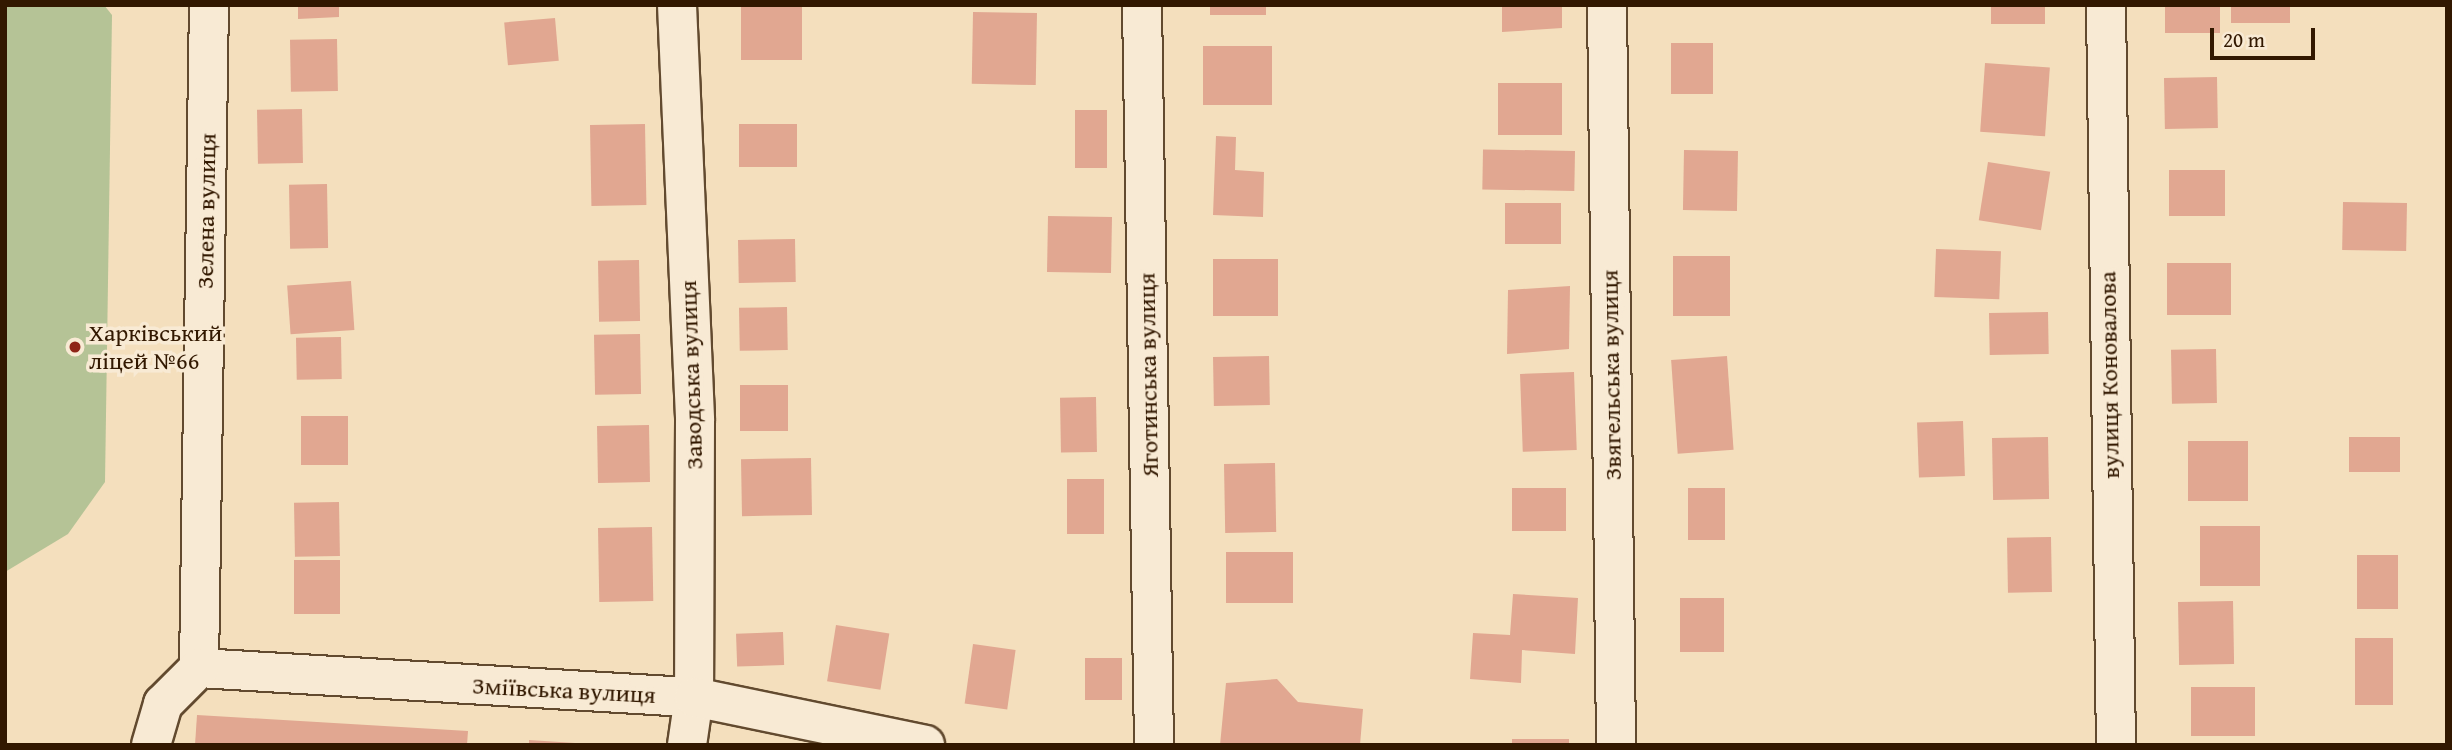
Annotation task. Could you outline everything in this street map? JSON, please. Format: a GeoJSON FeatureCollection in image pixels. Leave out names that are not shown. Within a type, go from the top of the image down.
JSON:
{"type":"FeatureCollection","features":[{"type":"Feature","properties":{"kind":"street","name":"Зелена вулиця"},"geometry":{"type":"LineString","coordinates":[[199,668],[209,5]]}},
{"type":"Feature","properties":{"kind":"street","name":"Заводська вулиця"},"geometry":{"type":"LineString","coordinates":[[677,5],[695,421],[694,697],[687,745]]}},
{"type":"Feature","properties":{"kind":"street","name":"Яготинська вулиця"},"geometry":{"type":"LineString","coordinates":[[1142,5],[1154,745]]}},
{"type":"Feature","properties":{"kind":"street","name":"Звягельська вулиця"},"geometry":{"type":"LineString","coordinates":[[1607,5],[1616,745]]}},
{"type":"Feature","properties":{"kind":"street","name":"вулиця Коновалова"},"geometry":{"type":"LineString","coordinates":[[2106,5],[2116,745]]}},
{"type":"Feature","properties":{"kind":"street","name":"Зміївська вулиця"},"geometry":{"type":"LineString","coordinates":[[199,668],[694,697],[925,745]]}},
{"type":"Feature","properties":{"kind":"street"},"geometry":{"type":"LineString","coordinates":[[151,745],[163,704],[199,668]]}},
{"type":"Feature","properties":{"kind":"green space"},"geometry":{"type":"Polygon","coordinates":[[[5,5],[104,5],[112,15],[105,482],[68,534],[5,572],[5,5]]]}},
{"type":"Feature","properties":{"kind":"building"},"geometry":{"type":"Polygon","coordinates":[[[298,5],[339,5],[339,17],[298,19],[298,5]]]}},
{"type":"Feature","properties":{"kind":"building"},"geometry":{"type":"Polygon","coordinates":[[[741,5],[802,5],[802,60],[741,60],[741,5]]]}},
{"type":"Feature","properties":{"kind":"building"},"geometry":{"type":"Polygon","coordinates":[[[1210,5],[1266,5],[1266,15],[1210,15],[1210,5]]]}},
{"type":"Feature","properties":{"kind":"building"},"geometry":{"type":"Polygon","coordinates":[[[1502,5],[1562,5],[1562,28],[1502,32],[1502,5]]]}},
{"type":"Feature","properties":{"kind":"building"},"geometry":{"type":"Polygon","coordinates":[[[1991,5],[2045,5],[2045,24],[1991,24],[1991,5]]]}},
{"type":"Feature","properties":{"kind":"building"},"geometry":{"type":"Polygon","coordinates":[[[2165,5],[2220,5],[2220,33],[2165,33],[2165,5]]]}},
{"type":"Feature","properties":{"kind":"building"},"geometry":{"type":"Polygon","coordinates":[[[2231,5],[2290,5],[2290,23],[2231,23],[2231,5]]]}},
{"type":"Feature","properties":{"kind":"building"},"geometry":{"type":"Polygon","coordinates":[[[973,12],[1037,13],[1036,85],[972,84],[973,12]]]}},
{"type":"Feature","properties":{"kind":"building"},"geometry":{"type":"Polygon","coordinates":[[[555,18],[559,61],[508,65],[504,22],[555,18]]]}},
{"type":"Feature","properties":{"kind":"building"},"geometry":{"type":"Polygon","coordinates":[[[337,39],[338,91],[291,92],[290,40],[337,39]]]}},
{"type":"Feature","properties":{"kind":"building"},"geometry":{"type":"Polygon","coordinates":[[[1671,43],[1713,43],[1713,94],[1671,94],[1671,43]]]}},
{"type":"Feature","properties":{"kind":"building"},"geometry":{"type":"Polygon","coordinates":[[[1203,46],[1272,46],[1272,105],[1203,105],[1203,46]]]}},
{"type":"Feature","properties":{"kind":"building"},"geometry":{"type":"Polygon","coordinates":[[[1985,63],[2050,68],[2045,136],[1980,132],[1985,63]]]}},
{"type":"Feature","properties":{"kind":"building"},"geometry":{"type":"Polygon","coordinates":[[[2217,77],[2218,128],[2165,129],[2164,78],[2217,77]]]}},
{"type":"Feature","properties":{"kind":"building"},"geometry":{"type":"Polygon","coordinates":[[[1498,83],[1562,83],[1562,135],[1498,135],[1498,83]]]}},
{"type":"Feature","properties":{"kind":"building"},"geometry":{"type":"Polygon","coordinates":[[[302,109],[303,163],[258,164],[257,110],[302,109]]]}},
{"type":"Feature","properties":{"kind":"building"},"geometry":{"type":"Polygon","coordinates":[[[1075,110],[1107,110],[1107,168],[1075,168],[1075,110]]]}},
{"type":"Feature","properties":{"kind":"building"},"geometry":{"type":"Polygon","coordinates":[[[645,124],[646,205],[591,206],[590,125],[645,124]]]}},
{"type":"Feature","properties":{"kind":"building"},"geometry":{"type":"Polygon","coordinates":[[[739,124],[797,124],[797,167],[739,167],[739,124]]]}},
{"type":"Feature","properties":{"kind":"building"},"geometry":{"type":"Polygon","coordinates":[[[1216,136],[1236,137],[1235,170],[1264,172],[1263,217],[1213,215],[1216,136]]]}},
{"type":"Feature","properties":{"kind":"building"},"geometry":{"type":"Polygon","coordinates":[[[1483,149],[1575,151],[1574,191],[1482,189],[1483,149]]]}},
{"type":"Feature","properties":{"kind":"building"},"geometry":{"type":"Polygon","coordinates":[[[1684,150],[1738,151],[1737,211],[1683,210],[1684,150]]]}},
{"type":"Feature","properties":{"kind":"building"},"geometry":{"type":"Polygon","coordinates":[[[1988,162],[2050,172],[2041,230],[1979,220],[1988,162]]]}},
{"type":"Feature","properties":{"kind":"building"},"geometry":{"type":"Polygon","coordinates":[[[2169,170],[2225,170],[2225,216],[2169,216],[2169,170]]]}},
{"type":"Feature","properties":{"kind":"building"},"geometry":{"type":"Polygon","coordinates":[[[327,184],[328,248],[290,249],[289,185],[327,184]]]}},
{"type":"Feature","properties":{"kind":"building"},"geometry":{"type":"Polygon","coordinates":[[[2343,202],[2407,203],[2406,251],[2342,250],[2343,202]]]}},
{"type":"Feature","properties":{"kind":"building"},"geometry":{"type":"Polygon","coordinates":[[[1505,203],[1561,203],[1561,244],[1505,244],[1505,203]]]}},
{"type":"Feature","properties":{"kind":"building"},"geometry":{"type":"Polygon","coordinates":[[[1048,216],[1112,217],[1111,273],[1047,272],[1048,216]]]}},
{"type":"Feature","properties":{"kind":"building"},"geometry":{"type":"Polygon","coordinates":[[[795,239],[796,282],[739,283],[738,240],[795,239]]]}},
{"type":"Feature","properties":{"kind":"building"},"geometry":{"type":"Polygon","coordinates":[[[1936,249],[2001,251],[1999,299],[1934,297],[1936,249]]]}},
{"type":"Feature","properties":{"kind":"building"},"geometry":{"type":"Polygon","coordinates":[[[1673,256],[1730,256],[1730,316],[1673,316],[1673,256]]]}},
{"type":"Feature","properties":{"kind":"building"},"geometry":{"type":"Polygon","coordinates":[[[1213,259],[1278,259],[1278,316],[1213,316],[1213,259]]]}},
{"type":"Feature","properties":{"kind":"building"},"geometry":{"type":"Polygon","coordinates":[[[639,260],[640,321],[599,322],[598,261],[639,260]]]}},
{"type":"Feature","properties":{"kind":"building"},"geometry":{"type":"Polygon","coordinates":[[[2167,263],[2231,263],[2231,315],[2167,315],[2167,263]]]}},
{"type":"Feature","properties":{"kind":"building"},"geometry":{"type":"Polygon","coordinates":[[[351,281],[354,330],[291,334],[287,285],[351,281]]]}},
{"type":"Feature","properties":{"kind":"building"},"geometry":{"type":"Polygon","coordinates":[[[1570,286],[1569,349],[1507,354],[1508,290],[1570,286]]]}},
{"type":"Feature","properties":{"kind":"building"},"geometry":{"type":"Polygon","coordinates":[[[787,307],[788,350],[740,351],[739,308],[787,307]]]}},
{"type":"Feature","properties":{"kind":"building"},"geometry":{"type":"Polygon","coordinates":[[[2048,312],[2049,354],[1990,355],[1989,313],[2048,312]]]}},
{"type":"Feature","properties":{"kind":"building"},"geometry":{"type":"Polygon","coordinates":[[[640,334],[641,394],[595,395],[594,335],[640,334]]]}},
{"type":"Feature","properties":{"kind":"building"},"geometry":{"type":"Polygon","coordinates":[[[341,337],[342,379],[297,380],[296,338],[341,337]]]}},
{"type":"Feature","properties":{"kind":"building"},"geometry":{"type":"Polygon","coordinates":[[[2216,349],[2217,403],[2172,404],[2171,350],[2216,349]]]}},
{"type":"Feature","properties":{"kind":"building"},"geometry":{"type":"Polygon","coordinates":[[[1269,356],[1270,405],[1214,406],[1213,357],[1269,356]]]}},
{"type":"Feature","properties":{"kind":"building"},"geometry":{"type":"Polygon","coordinates":[[[1727,356],[1734,450],[1678,454],[1671,360],[1727,356]]]}},
{"type":"Feature","properties":{"kind":"building"},"geometry":{"type":"Polygon","coordinates":[[[1574,372],[1577,450],[1523,452],[1520,374],[1574,372]]]}},
{"type":"Feature","properties":{"kind":"building"},"geometry":{"type":"Polygon","coordinates":[[[740,385],[788,385],[788,431],[740,431],[740,385]]]}},
{"type":"Feature","properties":{"kind":"building"},"geometry":{"type":"Polygon","coordinates":[[[1096,397],[1097,452],[1061,453],[1060,398],[1096,397]]]}},
{"type":"Feature","properties":{"kind":"building"},"geometry":{"type":"Polygon","coordinates":[[[301,416],[348,416],[348,465],[301,465],[301,416]]]}},
{"type":"Feature","properties":{"kind":"building"},"geometry":{"type":"Polygon","coordinates":[[[1963,421],[1965,476],[1919,478],[1917,423],[1963,421]]]}},
{"type":"Feature","properties":{"kind":"building"},"geometry":{"type":"Polygon","coordinates":[[[649,425],[650,482],[598,483],[597,426],[649,425]]]}},
{"type":"Feature","properties":{"kind":"building"},"geometry":{"type":"Polygon","coordinates":[[[2048,437],[2049,499],[1993,500],[1992,438],[2048,437]]]}},
{"type":"Feature","properties":{"kind":"building"},"geometry":{"type":"Polygon","coordinates":[[[2349,437],[2400,437],[2400,472],[2349,472],[2349,437]]]}},
{"type":"Feature","properties":{"kind":"building"},"geometry":{"type":"Polygon","coordinates":[[[2188,441],[2248,441],[2248,501],[2188,501],[2188,441]]]}},
{"type":"Feature","properties":{"kind":"building"},"geometry":{"type":"Polygon","coordinates":[[[811,458],[812,515],[742,516],[741,459],[811,458]]]}},
{"type":"Feature","properties":{"kind":"building"},"geometry":{"type":"Polygon","coordinates":[[[1275,463],[1276,532],[1225,533],[1224,464],[1275,463]]]}},
{"type":"Feature","properties":{"kind":"building"},"geometry":{"type":"Polygon","coordinates":[[[1067,479],[1104,479],[1104,534],[1067,534],[1067,479]]]}},
{"type":"Feature","properties":{"kind":"building"},"geometry":{"type":"Polygon","coordinates":[[[1512,488],[1566,488],[1566,531],[1512,531],[1512,488]]]}},
{"type":"Feature","properties":{"kind":"building"},"geometry":{"type":"Polygon","coordinates":[[[1688,488],[1725,488],[1725,540],[1688,540],[1688,488]]]}},
{"type":"Feature","properties":{"kind":"building"},"geometry":{"type":"Polygon","coordinates":[[[339,502],[340,556],[295,557],[294,503],[339,502]]]}},
{"type":"Feature","properties":{"kind":"building"},"geometry":{"type":"Polygon","coordinates":[[[2200,526],[2260,526],[2260,586],[2200,586],[2200,526]]]}},
{"type":"Feature","properties":{"kind":"building"},"geometry":{"type":"Polygon","coordinates":[[[652,527],[653,601],[599,602],[598,528],[652,527]]]}},
{"type":"Feature","properties":{"kind":"building"},"geometry":{"type":"Polygon","coordinates":[[[2051,537],[2052,592],[2008,593],[2007,538],[2051,537]]]}},
{"type":"Feature","properties":{"kind":"building"},"geometry":{"type":"Polygon","coordinates":[[[1226,552],[1293,552],[1293,603],[1226,603],[1226,552]]]}},
{"type":"Feature","properties":{"kind":"building"},"geometry":{"type":"Polygon","coordinates":[[[2357,555],[2398,555],[2398,609],[2357,609],[2357,555]]]}},
{"type":"Feature","properties":{"kind":"building"},"geometry":{"type":"Polygon","coordinates":[[[294,560],[340,560],[340,614],[294,614],[294,560]]]}},
{"type":"Feature","properties":{"kind":"building"},"geometry":{"type":"Polygon","coordinates":[[[1513,594],[1578,598],[1575,654],[1522,650],[1521,683],[1470,679],[1473,633],[1510,635],[1513,594]]]}},
{"type":"Feature","properties":{"kind":"building"},"geometry":{"type":"Polygon","coordinates":[[[1680,598],[1724,598],[1724,652],[1680,652],[1680,598]]]}},
{"type":"Feature","properties":{"kind":"building"},"geometry":{"type":"Polygon","coordinates":[[[2233,601],[2234,664],[2179,665],[2178,602],[2233,601]]]}},
{"type":"Feature","properties":{"kind":"building"},"geometry":{"type":"Polygon","coordinates":[[[836,625],[889,633],[880,690],[827,681],[836,625]]]}},
{"type":"Feature","properties":{"kind":"building"},"geometry":{"type":"Polygon","coordinates":[[[783,632],[784,665],[737,667],[736,634],[783,632]]]}},
{"type":"Feature","properties":{"kind":"building"},"geometry":{"type":"Polygon","coordinates":[[[2355,638],[2393,638],[2393,705],[2355,705],[2355,638]]]}},
{"type":"Feature","properties":{"kind":"building"},"geometry":{"type":"Polygon","coordinates":[[[973,644],[1016,650],[1007,709],[965,703],[973,644]]]}},
{"type":"Feature","properties":{"kind":"building"},"geometry":{"type":"Polygon","coordinates":[[[1085,658],[1122,658],[1122,700],[1085,700],[1085,658]]]}},
{"type":"Feature","properties":{"kind":"building"},"geometry":{"type":"Polygon","coordinates":[[[1277,679],[1298,702],[1363,709],[1360,745],[1220,745],[1226,683],[1277,679]]]}},
{"type":"Feature","properties":{"kind":"building"},"geometry":{"type":"Polygon","coordinates":[[[2191,687],[2255,687],[2255,736],[2191,736],[2191,687]]]}},
{"type":"Feature","properties":{"kind":"building"},"geometry":{"type":"Polygon","coordinates":[[[197,715],[468,731],[467,745],[195,745],[197,715]]]}},
{"type":"Feature","properties":{"kind":"building"},"geometry":{"type":"Polygon","coordinates":[[[1512,739],[1569,739],[1569,745],[1512,745],[1512,739]]]}},
{"type":"Feature","properties":{"kind":"building"},"geometry":{"type":"Polygon","coordinates":[[[529,740],[575,743],[529,745],[529,740]]]}},
{"type":"Feature","properties":{"kind":"place","name":"Харківський ліцей №66"},"geometry":{"type":"Point","coordinates":[75,347]}}]}
